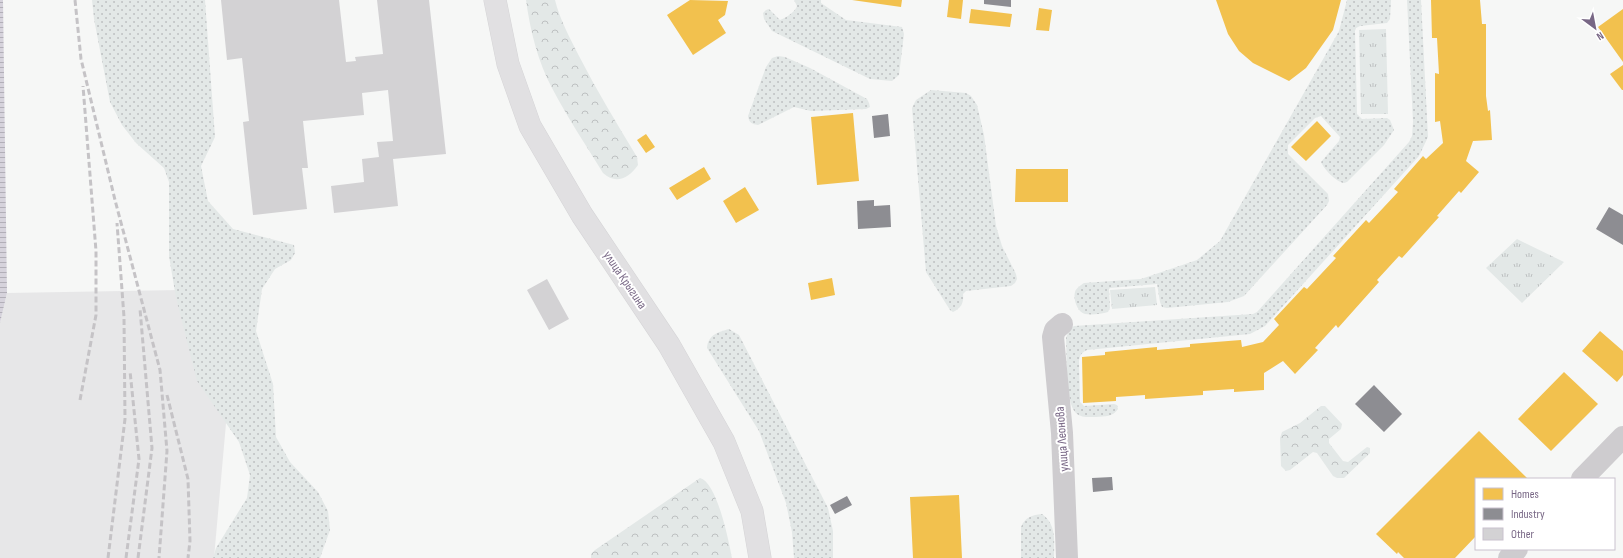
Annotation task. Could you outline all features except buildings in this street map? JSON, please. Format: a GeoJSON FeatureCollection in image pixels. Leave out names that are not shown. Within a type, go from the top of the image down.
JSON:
{"type":"FeatureCollection","features":[{"type":"Feature","properties":{"kind":"main road","name":"улица Крыгина"},"geometry":{"type":"LineString","coordinates":[[495,0],[508,64],[530,126],[582,215],[669,345],[724,442],[752,512],[760,558]]}},
{"type":"Feature","properties":{"kind":"street","name":"улица Леонова"},"geometry":{"type":"LineString","coordinates":[[1062,324],[1056,330],[1054,337],[1062,433],[1067,558]]}},
{"type":"Feature","properties":{"kind":"street"},"geometry":{"type":"LineString","coordinates":[[1583,478],[1623,437]]}},
{"type":"Feature","properties":{"kind":"street"},"geometry":{"type":"LineString","coordinates":[[1509,558],[1516,550]]}},
{"type":"Feature","properties":{"kind":"shaded area"},"geometry":{"type":"Polygon","coordinates":[[[0,0],[3,0],[7,293],[0,323],[0,0]]]}},
{"type":"Feature","properties":{"kind":"shaded area"},"geometry":{"type":"Polygon","coordinates":[[[238,289],[214,558],[0,558],[0,323],[7,293],[238,289]]]}},
{"type":"Feature","properties":{"kind":"green space"},"geometry":{"type":"Polygon","coordinates":[[[92,0],[205,0],[215,137],[201,166],[208,201],[233,229],[294,245],[295,253],[291,260],[275,269],[262,289],[256,331],[273,384],[276,437],[290,462],[318,492],[328,511],[330,530],[320,558],[213,558],[216,548],[247,498],[250,475],[239,442],[197,381],[176,298],[169,256],[169,182],[164,168],[136,143],[122,125],[110,102],[94,19],[92,0]]]}},
{"type":"Feature","properties":{"kind":"green space"},"geometry":{"type":"Polygon","coordinates":[[[526,0],[555,0],[562,22],[579,56],[600,95],[637,157],[638,165],[626,176],[613,179],[603,173],[564,110],[547,78],[539,57],[532,34],[526,0]]]}},
{"type":"Feature","properties":{"kind":"green space"},"geometry":{"type":"Polygon","coordinates":[[[794,0],[821,0],[821,3],[846,20],[902,27],[904,34],[899,75],[892,81],[870,79],[772,31],[764,19],[763,13],[769,9],[780,20],[796,8],[797,6],[794,0]]]}},
{"type":"Feature","properties":{"kind":"green space"},"geometry":{"type":"Polygon","coordinates":[[[1347,0],[1391,0],[1390,19],[1387,23],[1360,26],[1356,28],[1355,31],[1357,114],[1362,119],[1387,118],[1390,120],[1394,130],[1384,145],[1347,182],[1344,183],[1331,175],[1321,162],[1339,141],[1340,137],[1321,116],[1315,118],[1288,145],[1288,154],[1328,194],[1329,201],[1244,296],[1228,302],[1167,308],[1162,307],[1157,284],[1110,288],[1110,308],[1108,312],[1093,314],[1082,313],[1075,302],[1075,292],[1076,289],[1084,283],[1141,279],[1197,260],[1220,241],[1339,31],[1347,0]]]}},
{"type":"Feature","properties":{"kind":"green space"},"geometry":{"type":"Polygon","coordinates":[[[1407,0],[1421,0],[1428,137],[1419,156],[1265,326],[1250,334],[1087,350],[1083,352],[1079,361],[1080,402],[1084,406],[1114,404],[1117,405],[1118,409],[1111,415],[1106,416],[1088,417],[1078,415],[1072,408],[1068,390],[1066,338],[1069,330],[1074,326],[1253,314],[1257,312],[1409,142],[1412,136],[1413,122],[1407,0]]]}},
{"type":"Feature","properties":{"kind":"green space"},"geometry":{"type":"Polygon","coordinates":[[[1386,29],[1388,114],[1361,114],[1359,30],[1386,29]]]}},
{"type":"Feature","properties":{"kind":"green space"},"geometry":{"type":"Polygon","coordinates":[[[778,56],[785,57],[810,68],[867,99],[870,107],[866,109],[811,111],[794,107],[758,125],[752,124],[748,116],[766,67],[772,58],[778,56]]]}},
{"type":"Feature","properties":{"kind":"green space"},"geometry":{"type":"Polygon","coordinates":[[[931,90],[966,93],[971,96],[977,105],[984,135],[996,226],[1002,246],[1017,279],[1011,286],[966,291],[963,294],[961,305],[953,312],[950,310],[926,272],[912,108],[916,100],[931,90]]]}},
{"type":"Feature","properties":{"kind":"green space"},"geometry":{"type":"Polygon","coordinates":[[[1517,239],[1564,262],[1522,303],[1486,268],[1517,239]]]}},
{"type":"Feature","properties":{"kind":"green space"},"geometry":{"type":"Polygon","coordinates":[[[1155,287],[1157,305],[1112,309],[1110,290],[1155,287]]]}},
{"type":"Feature","properties":{"kind":"green space"},"geometry":{"type":"Polygon","coordinates":[[[729,329],[739,335],[828,508],[833,531],[833,558],[794,558],[792,532],[786,503],[759,431],[707,348],[709,340],[714,335],[729,329]]]}},
{"type":"Feature","properties":{"kind":"green space"},"geometry":{"type":"Polygon","coordinates":[[[1321,406],[1325,406],[1342,424],[1341,429],[1329,439],[1329,443],[1343,461],[1348,462],[1367,447],[1370,448],[1370,453],[1344,478],[1337,478],[1333,476],[1317,453],[1313,452],[1290,470],[1286,471],[1281,466],[1280,438],[1282,432],[1300,423],[1321,406]]]}},
{"type":"Feature","properties":{"kind":"green space"},"geometry":{"type":"Polygon","coordinates":[[[700,478],[706,482],[712,490],[717,501],[732,558],[591,558],[591,554],[595,550],[700,478]]]}},
{"type":"Feature","properties":{"kind":"green space"},"geometry":{"type":"Polygon","coordinates":[[[1042,514],[1050,523],[1054,534],[1054,558],[1021,558],[1021,527],[1029,517],[1042,514]]]}},
{"type":"Feature","properties":{"kind":"railway"},"geometry":{"type":"LineString","coordinates":[[75,0],[81,59],[115,200],[160,370],[167,451],[159,558]]}},
{"type":"Feature","properties":{"kind":"railway"},"geometry":{"type":"LineString","coordinates":[[80,400],[96,315],[96,251],[83,86]]}},
{"type":"Feature","properties":{"kind":"railway"},"geometry":{"type":"LineString","coordinates":[[108,558],[125,419],[124,317],[117,223]]}},
{"type":"Feature","properties":{"kind":"railway"},"geometry":{"type":"LineString","coordinates":[[138,558],[152,448],[140,309]]}},
{"type":"Feature","properties":{"kind":"railway"},"geometry":{"type":"LineString","coordinates":[[126,558],[139,459],[130,371]]}},
{"type":"Feature","properties":{"kind":"railway"},"geometry":{"type":"LineString","coordinates":[[167,395],[188,479],[190,541],[188,558]]}}]}
